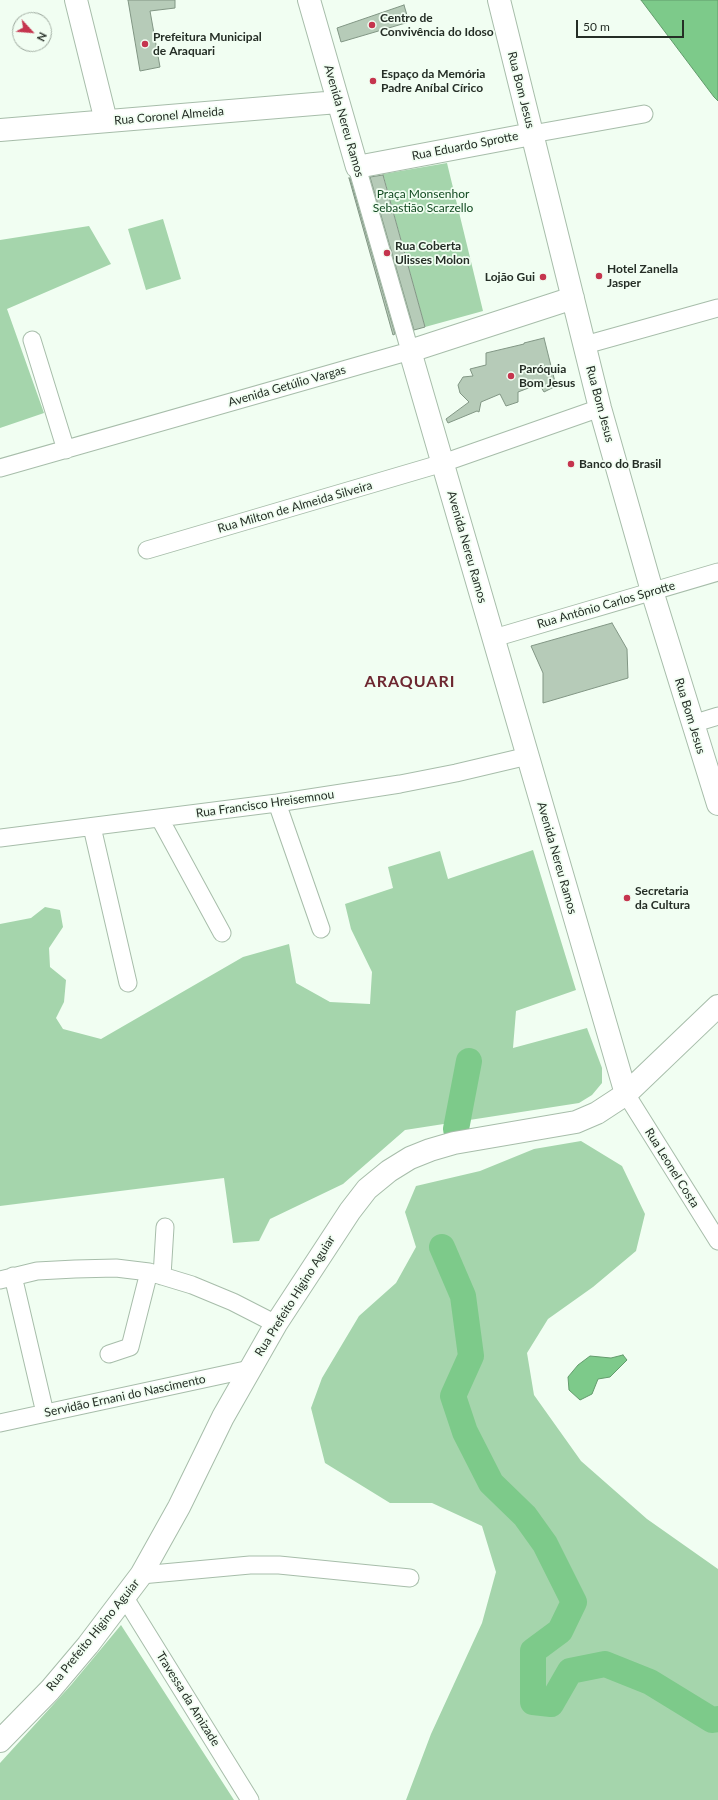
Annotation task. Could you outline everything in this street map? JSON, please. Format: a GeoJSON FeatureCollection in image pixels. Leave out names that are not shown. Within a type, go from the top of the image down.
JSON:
{"type":"FeatureCollection","features":[{"type":"Feature","properties":{"kind":"main road"},"geometry":{"type":"LineString","coordinates":[[76,0],[106,121]]}},
{"type":"Feature","properties":{"kind":"main road","name":"Avenida Nereu Ramos"},"geometry":{"type":"LineString","coordinates":[[309,0],[357,167]]}},
{"type":"Feature","properties":{"kind":"main road","name":"Rua Bom Jesus"},"geometry":{"type":"LineString","coordinates":[[499,0],[600,408],[652,591],[718,804]]}},
{"type":"Feature","properties":{"kind":"main road","name":"Rua Coronel Almeida"},"geometry":{"type":"LineString","coordinates":[[0,130],[338,102]]}},
{"type":"Feature","properties":{"kind":"main road","name":"Rua Eduardo Sprotte"},"geometry":{"type":"LineString","coordinates":[[357,167],[532,134]]}},
{"type":"Feature","properties":{"kind":"main road","name":"Avenida Getúlio Vargas"},"geometry":{"type":"LineString","coordinates":[[410,351],[573,298]]}},
{"type":"Feature","properties":{"kind":"main road","name":"Avenida Nereu Ramos"},"geometry":{"type":"LineString","coordinates":[[410,351],[626,1094]]}},
{"type":"Feature","properties":{"kind":"main road","name":"Rua Prefeito Higino Aguiar"},"geometry":{"type":"LineString","coordinates":[[0,1741],[50,1690],[125,1598],[141,1575],[170,1525],[223,1417],[250,1368],[276,1324],[350,1211],[367,1189],[389,1171],[410,1158],[430,1150],[454,1143],[576,1122],[597,1113],[626,1094],[716,1008]]}},
{"type":"Feature","properties":{"kind":"street","name":"Rua Eduardo Sprotte"},"geometry":{"type":"LineString","coordinates":[[532,134],[644,114]]}},
{"type":"Feature","properties":{"kind":"street","name":"Avenida Nereu Ramos"},"geometry":{"type":"LineString","coordinates":[[357,167],[410,351]]}},
{"type":"Feature","properties":{"kind":"street"},"geometry":{"type":"LineString","coordinates":[[585,345],[718,308]]}},
{"type":"Feature","properties":{"kind":"street"},"geometry":{"type":"LineString","coordinates":[[32,340],[66,450]]}},
{"type":"Feature","properties":{"kind":"street","name":"Avenida Getúlio Vargas"},"geometry":{"type":"LineString","coordinates":[[0,468],[410,351]]}},
{"type":"Feature","properties":{"kind":"street","name":"Rua Milton de Almeida Silveira"},"geometry":{"type":"LineString","coordinates":[[147,550],[443,463],[600,408]]}},
{"type":"Feature","properties":{"kind":"street","name":"Rua Antônio Carlos Sprotte"},"geometry":{"type":"LineString","coordinates":[[494,638],[718,572]]}},
{"type":"Feature","properties":{"kind":"street"},"geometry":{"type":"LineString","coordinates":[[692,724],[718,716]]}},
{"type":"Feature","properties":{"kind":"street","name":"Rua Francisco Hreisemnou"},"geometry":{"type":"LineString","coordinates":[[0,838],[160,819],[276,803],[414,781],[528,756]]}},
{"type":"Feature","properties":{"kind":"street"},"geometry":{"type":"LineString","coordinates":[[276,803],[321,928]]}},
{"type":"Feature","properties":{"kind":"street"},"geometry":{"type":"LineString","coordinates":[[160,819],[222,933]]}},
{"type":"Feature","properties":{"kind":"street"},"geometry":{"type":"LineString","coordinates":[[92,827],[128,983]]}},
{"type":"Feature","properties":{"kind":"street","name":"Rua Leonel Costa"},"geometry":{"type":"LineString","coordinates":[[626,1094],[718,1241]]}},
{"type":"Feature","properties":{"kind":"street"},"geometry":{"type":"LineString","coordinates":[[109,1354],[130,1347],[156,1274],[165,1227]]}},
{"type":"Feature","properties":{"kind":"street"},"geometry":{"type":"LineString","coordinates":[[45,1413],[6,1278],[37,1272],[74,1269],[116,1268],[156,1274],[199,1288],[233,1302],[276,1324]]}},
{"type":"Feature","properties":{"kind":"street","name":"Servidão Ernani do Nascimento"},"geometry":{"type":"LineString","coordinates":[[0,1423],[250,1368]]}},
{"type":"Feature","properties":{"kind":"street"},"geometry":{"type":"LineString","coordinates":[[141,1575],[250,1565],[279,1565],[410,1578]]}},
{"type":"Feature","properties":{"kind":"street","name":"Travessa da Amizade"},"geometry":{"type":"LineString","coordinates":[[125,1598],[250,1800]]}},
{"type":"Feature","properties":{"kind":"green space","name":"Praça Monsenhor Sebastião Scarzello"},"geometry":{"type":"Polygon","coordinates":[[[447,163],[483,311],[425,327],[383,174],[447,163]]]}},
{"type":"Feature","properties":{"kind":"green space"},"geometry":{"type":"Polygon","coordinates":[[[163,219],[181,279],[146,290],[128,229],[163,219]]]}},
{"type":"Feature","properties":{"kind":"green space"},"geometry":{"type":"Polygon","coordinates":[[[89,226],[111,264],[7,309],[44,413],[0,428],[0,240],[89,226]]]}},
{"type":"Feature","properties":{"kind":"green space"},"geometry":{"type":"Polygon","coordinates":[[[533,850],[576,990],[516,1011],[513,1048],[587,1028],[602,1068],[602,1083],[592,1095],[579,1103],[405,1130],[343,1184],[270,1219],[259,1241],[233,1243],[224,1178],[0,1206],[0,924],[31,918],[45,907],[60,910],[63,927],[49,948],[50,967],[66,980],[64,1002],[56,1018],[63,1029],[101,1039],[243,957],[289,944],[296,983],[330,1002],[370,1004],[372,972],[351,929],[345,904],[393,888],[388,867],[440,851],[448,879],[533,850]]]}},
{"type":"Feature","properties":{"kind":"green space"},"geometry":{"type":"Polygon","coordinates":[[[581,1141],[622,1166],[645,1214],[636,1251],[593,1287],[548,1319],[527,1353],[534,1395],[581,1461],[647,1519],[718,1569],[718,1800],[406,1800],[431,1734],[482,1623],[496,1572],[482,1526],[432,1503],[390,1503],[325,1463],[311,1408],[322,1378],[359,1316],[396,1283],[416,1247],[405,1212],[416,1186],[480,1171],[534,1149],[581,1141]]]}},
{"type":"Feature","properties":{"kind":"green space"},"geometry":{"type":"Polygon","coordinates":[[[121,1625],[234,1800],[0,1800],[0,1763],[71,1685],[121,1625]]]}},
{"type":"Feature","properties":{"kind":"shaded area"},"geometry":{"type":"Polygon","coordinates":[[[641,0],[718,0],[718,101],[714,97],[641,0]]]}},
{"type":"Feature","properties":{"kind":"shaded area"},"geometry":{"type":"Polygon","coordinates":[[[623,1355],[627,1360],[610,1377],[598,1379],[592,1394],[580,1400],[569,1390],[568,1377],[578,1365],[590,1356],[611,1358],[623,1355]]]}},
{"type":"Feature","properties":{"kind":"building","name":"Prefeitura Municipal de Araquari"},"geometry":{"type":"Polygon","coordinates":[[[128,0],[175,0],[175,8],[150,11],[160,67],[140,71],[128,0]]]}},
{"type":"Feature","properties":{"kind":"building","name":"Centro de Convivência do Idoso"},"geometry":{"type":"Polygon","coordinates":[[[404,5],[409,22],[341,42],[337,28],[404,5]]]}},
{"type":"Feature","properties":{"kind":"building"},"geometry":{"type":"Polygon","coordinates":[[[383,175],[425,327],[414,330],[370,177],[383,175]]]}},
{"type":"Feature","properties":{"kind":"building"},"geometry":{"type":"Polygon","coordinates":[[[349,178],[395,334],[393,335],[349,178]]]}},
{"type":"Feature","properties":{"kind":"building","name":"Paróquia Bom Jesus"},"geometry":{"type":"Polygon","coordinates":[[[544,338],[556,386],[544,392],[539,384],[518,392],[518,402],[506,406],[500,394],[481,402],[479,412],[477,411],[448,423],[446,419],[469,402],[460,393],[458,385],[463,377],[473,376],[470,369],[486,365],[486,353],[544,338]]]}},
{"type":"Feature","properties":{"kind":"building"},"geometry":{"type":"Polygon","coordinates":[[[612,623],[627,649],[628,678],[543,703],[543,673],[531,646],[612,623]]]}},
{"type":"Feature","properties":{"kind":"waterway"},"geometry":{"type":"LineString","coordinates":[[456,1129],[469,1061]]}},
{"type":"Feature","properties":{"kind":"waterway"},"geometry":{"type":"LineString","coordinates":[[442,1247],[463,1296],[471,1356],[453,1396],[465,1432],[491,1483],[525,1516],[545,1544],[574,1602],[560,1631],[533,1651],[533,1702],[551,1704],[570,1671],[605,1664],[650,1682],[712,1720],[718,1719]]}},
{"type":"Feature","properties":{"kind":"place","name":"Centro de Convivência do Idoso"},"geometry":{"type":"Point","coordinates":[372,25]}},
{"type":"Feature","properties":{"kind":"place","name":"Prefeitura Municipal de Araquari"},"geometry":{"type":"Point","coordinates":[145,44]}},
{"type":"Feature","properties":{"kind":"place","name":"Espaço da Memória Padre Aníbal Círico"},"geometry":{"type":"Point","coordinates":[373,81]}},
{"type":"Feature","properties":{"kind":"place","name":"Rua Coberta Ulisses Molon"},"geometry":{"type":"Point","coordinates":[387,253]}},
{"type":"Feature","properties":{"kind":"place","name":"Hotel Zanella Jasper"},"geometry":{"type":"Point","coordinates":[599,276]}},
{"type":"Feature","properties":{"kind":"place","name":"Lojão Gui"},"geometry":{"type":"Point","coordinates":[543,277]}},
{"type":"Feature","properties":{"kind":"place","name":"Paróquia Bom Jesus"},"geometry":{"type":"Point","coordinates":[511,376]}},
{"type":"Feature","properties":{"kind":"place","name":"Banco do Brasil"},"geometry":{"type":"Point","coordinates":[571,464]}},
{"type":"Feature","properties":{"kind":"place","name":"Secretaria da Cultura"},"geometry":{"type":"Point","coordinates":[627,898]}},
{"type":"Feature","properties":{"kind":"district","name":"ARAQUARI"},"geometry":{"type":"Point","coordinates":[410,682]}}]}
